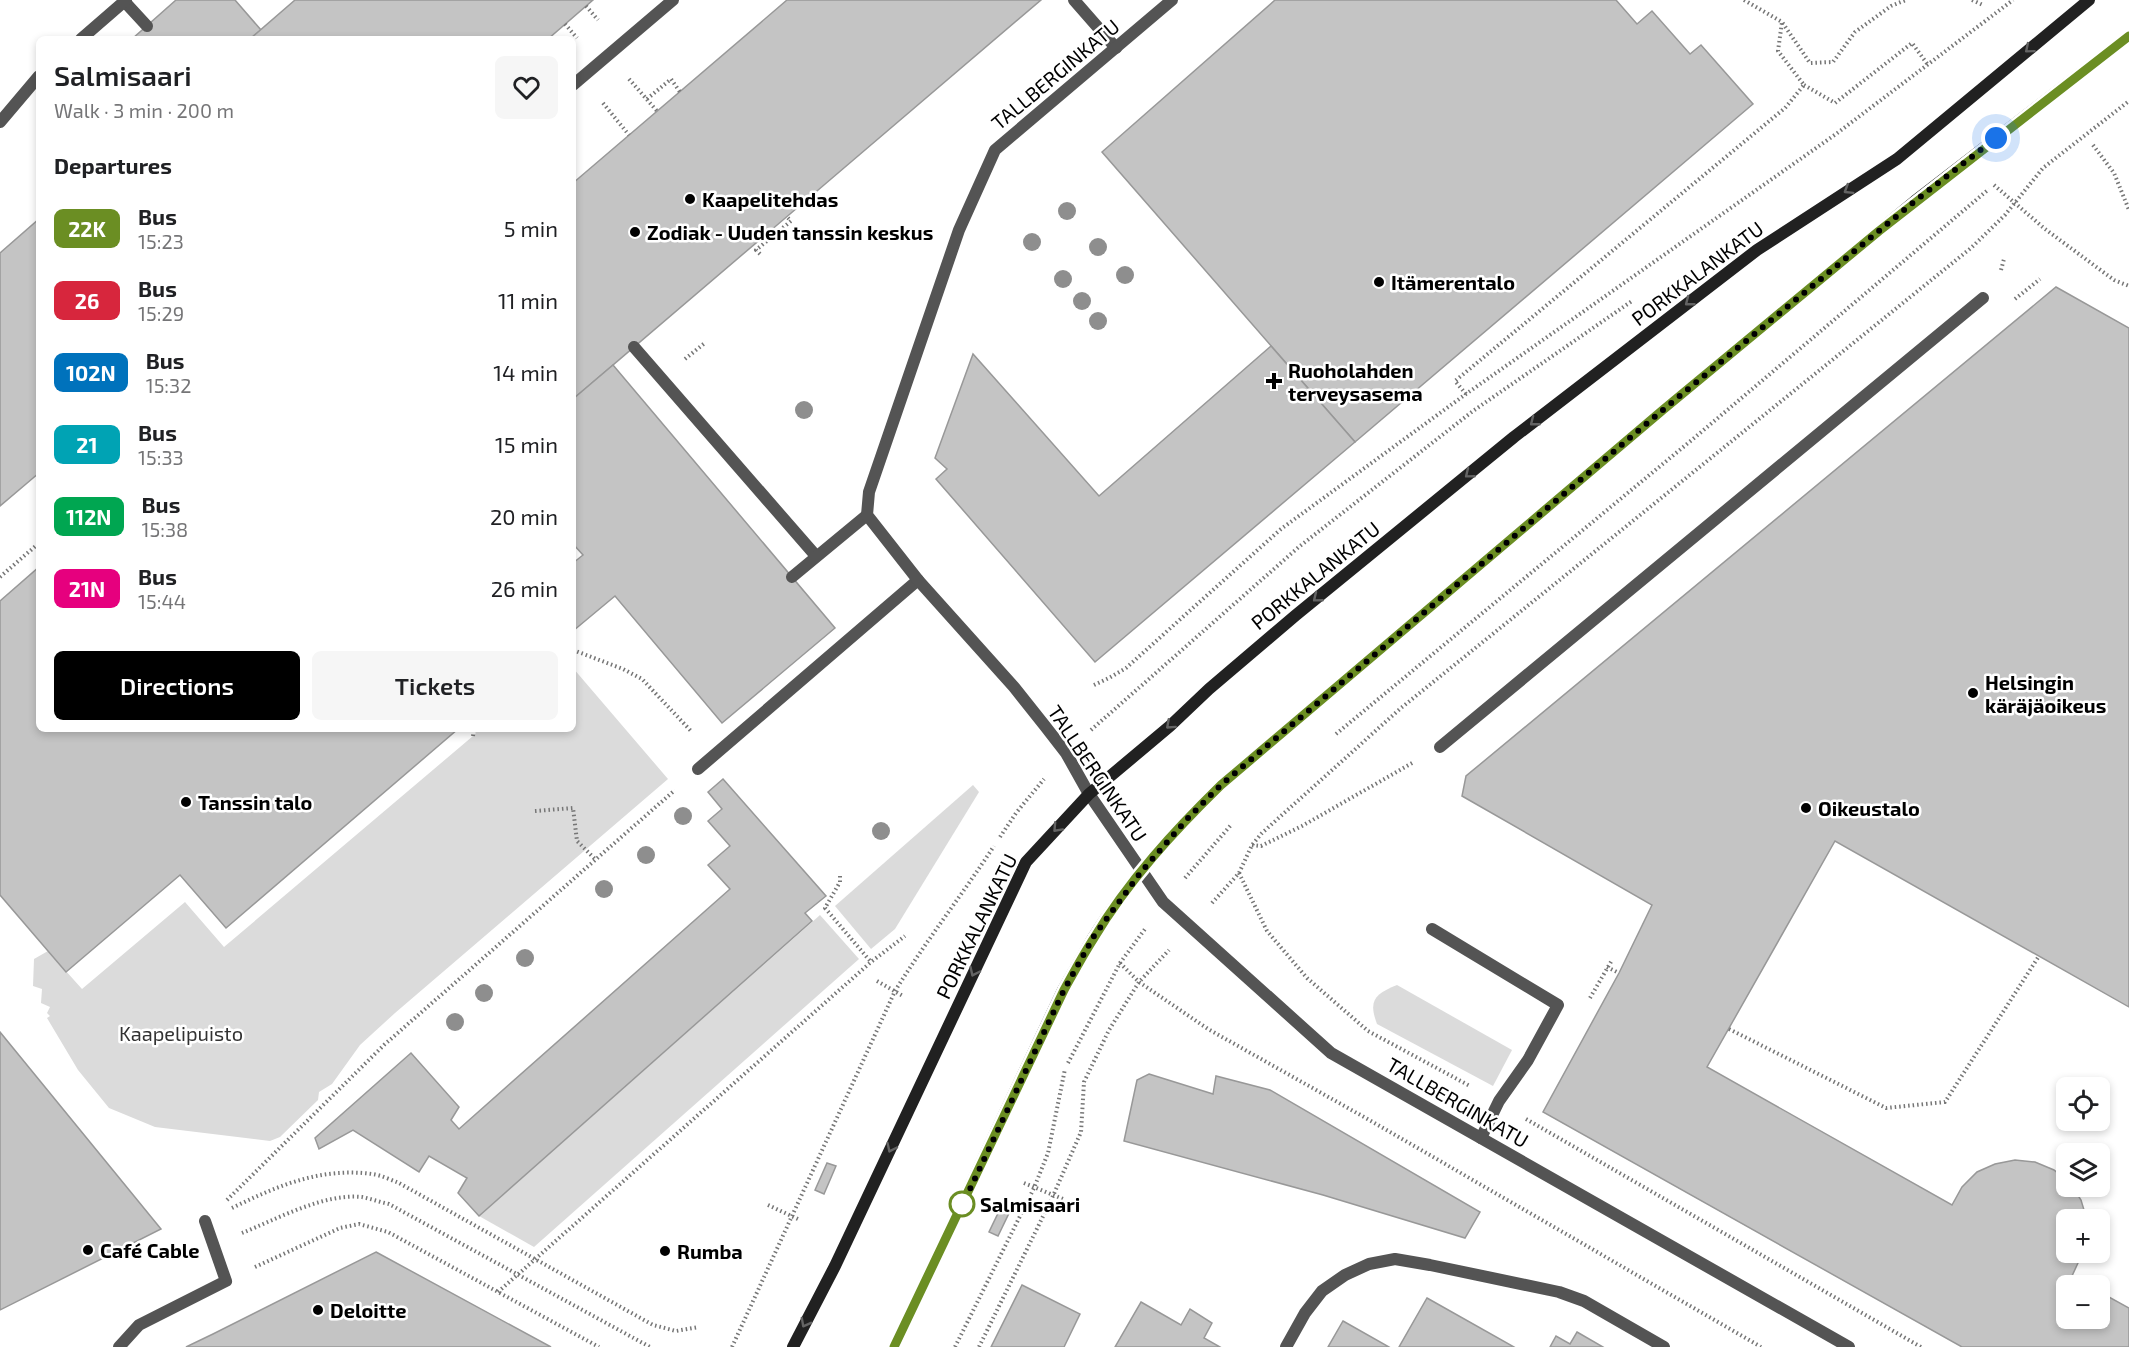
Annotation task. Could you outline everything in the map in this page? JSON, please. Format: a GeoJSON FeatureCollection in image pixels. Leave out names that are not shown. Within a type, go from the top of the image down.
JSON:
{"type":"FeatureCollection","features":[{"type":"Feature","properties":{"kind":"main road","name":"PORKKALANKATU"},"geometry":{"type":"LineString","coordinates":[[793,1347],[835,1266],[1026,862],[1089,794],[1296,615],[1514,437],[1757,250],[1897,159],[2089,0]]}},
{"type":"Feature","properties":{"kind":"main road"},"geometry":{"type":"LineString","coordinates":[[894,1347],[1064,990],[1094,936],[1141,872],[1189,817],[1221,785],[1664,409],[1915,201],[2129,36]]}},
{"type":"Feature","properties":{"kind":"street"},"geometry":{"type":"LineString","coordinates":[[84,36],[125,0],[147,26]]}},
{"type":"Feature","properties":{"kind":"street"},"geometry":{"type":"LineString","coordinates":[[577,82],[673,0]]}},
{"type":"Feature","properties":{"kind":"street"},"geometry":{"type":"LineString","coordinates":[[1074,0],[1116,48]]}},
{"type":"Feature","properties":{"kind":"street","name":"TALLBERGINKATU"},"geometry":{"type":"LineString","coordinates":[[1172,0],[995,150],[959,230],[869,492],[867,515],[918,580],[1014,687],[1066,753],[1089,794],[1163,902],[1331,1053],[1849,1347]]}},
{"type":"Feature","properties":{"kind":"street"},"geometry":{"type":"LineString","coordinates":[[0,122],[36,80]]}},
{"type":"Feature","properties":{"kind":"street"},"geometry":{"type":"LineString","coordinates":[[1440,747],[1983,298]]}},
{"type":"Feature","properties":{"kind":"street"},"geometry":{"type":"LineString","coordinates":[[634,347],[816,556]]}},
{"type":"Feature","properties":{"kind":"street"},"geometry":{"type":"LineString","coordinates":[[792,577],[867,515]]}},
{"type":"Feature","properties":{"kind":"street"},"geometry":{"type":"LineString","coordinates":[[698,769],[918,580]]}},
{"type":"Feature","properties":{"kind":"street"},"geometry":{"type":"LineString","coordinates":[[1432,929],[1558,1005],[1528,1060],[1499,1101],[1481,1138]]}},
{"type":"Feature","properties":{"kind":"street"},"geometry":{"type":"LineString","coordinates":[[119,1347],[139,1325],[226,1281],[205,1221]]}},
{"type":"Feature","properties":{"kind":"street"},"geometry":{"type":"LineString","coordinates":[[1286,1347],[1305,1313],[1322,1291],[1345,1275],[1369,1264],[1395,1259],[1430,1264],[1559,1292],[1584,1301],[1664,1347]]}},
{"type":"Feature","properties":{"kind":"path"},"geometry":{"type":"LineString","coordinates":[[1744,0],[1782,22],[1810,63],[1833,62],[1855,32],[1891,6],[1906,0]]}},
{"type":"Feature","properties":{"kind":"path"},"geometry":{"type":"LineString","coordinates":[[1972,0],[1983,5]]}},
{"type":"Feature","properties":{"kind":"path"},"geometry":{"type":"LineString","coordinates":[[1094,685],[1126,668],[1281,529],[1466,394],[1836,134],[2013,0]]}},
{"type":"Feature","properties":{"kind":"path"},"geometry":{"type":"LineString","coordinates":[[1782,22],[1778,51],[1804,85],[1835,103],[1912,44],[1928,65]]}},
{"type":"Feature","properties":{"kind":"path"},"geometry":{"type":"LineString","coordinates":[[565,24],[575,36]]}},
{"type":"Feature","properties":{"kind":"path"},"geometry":{"type":"LineString","coordinates":[[609,55],[657,111]]}},
{"type":"Feature","properties":{"kind":"path"},"geometry":{"type":"LineString","coordinates":[[646,99],[670,79],[680,92]]}},
{"type":"Feature","properties":{"kind":"path"},"geometry":{"type":"LineString","coordinates":[[577,82],[629,135]]}},
{"type":"Feature","properties":{"kind":"path"},"geometry":{"type":"LineString","coordinates":[[1466,394],[1455,381],[1785,108],[1804,85]]}},
{"type":"Feature","properties":{"kind":"path"},"geometry":{"type":"LineString","coordinates":[[979,1347],[1053,1196],[1081,1132],[1084,1082],[1109,1030],[1139,982],[1239,873],[1252,846],[1262,833],[1401,708],[1971,248],[2005,215],[2043,168],[2129,101]]}},
{"type":"Feature","properties":{"kind":"path"},"geometry":{"type":"LineString","coordinates":[[2093,145],[2114,173],[2129,210]]}},
{"type":"Feature","properties":{"kind":"path"},"geometry":{"type":"LineString","coordinates":[[1335,735],[1693,440],[2001,177]]}},
{"type":"Feature","properties":{"kind":"path"},"geometry":{"type":"LineString","coordinates":[[1994,185],[2045,229],[2114,280],[2129,286]]}},
{"type":"Feature","properties":{"kind":"path"},"geometry":{"type":"LineString","coordinates":[[760,254],[756,250],[791,221],[787,217]]}},
{"type":"Feature","properties":{"kind":"path"},"geometry":{"type":"LineString","coordinates":[[2013,300],[2040,279]]}},
{"type":"Feature","properties":{"kind":"path"},"geometry":{"type":"LineString","coordinates":[[0,577],[36,546]]}},
{"type":"Feature","properties":{"kind":"path"},"geometry":{"type":"LineString","coordinates":[[576,651],[623,669],[642,679],[714,756]]}},
{"type":"Feature","properties":{"kind":"path"},"geometry":{"type":"LineString","coordinates":[[473,736],[474,732]]}},
{"type":"Feature","properties":{"kind":"path"},"geometry":{"type":"LineString","coordinates":[[1252,846],[1261,846],[1302,826],[1440,747]]}},
{"type":"Feature","properties":{"kind":"path"},"geometry":{"type":"LineString","coordinates":[[205,1221],[384,1045],[698,769]]}},
{"type":"Feature","properties":{"kind":"path"},"geometry":{"type":"LineString","coordinates":[[535,811],[573,808],[577,841],[595,860]]}},
{"type":"Feature","properties":{"kind":"path"},"geometry":{"type":"LineString","coordinates":[[732,1347],[895,991],[926,941],[963,893],[1016,813]]}},
{"type":"Feature","properties":{"kind":"path"},"geometry":{"type":"LineString","coordinates":[[1239,873],[1267,931],[1307,978],[1368,1031],[1499,1101],[1522,1117],[1921,1347]]}},
{"type":"Feature","properties":{"kind":"path"},"geometry":{"type":"LineString","coordinates":[[840,876],[840,882],[825,908],[871,962]]}},
{"type":"Feature","properties":{"kind":"path"},"geometry":{"type":"LineString","coordinates":[[498,1292],[871,962],[905,936]]}},
{"type":"Feature","properties":{"kind":"path"},"geometry":{"type":"LineString","coordinates":[[1729,1029],[1886,1108],[1945,1102],[2039,956]]}},
{"type":"Feature","properties":{"kind":"path"},"geometry":{"type":"LineString","coordinates":[[955,1347],[1034,1188],[1048,1153],[1064,1070],[1120,963],[1139,982],[1208,1029],[1761,1347]]}},
{"type":"Feature","properties":{"kind":"path"},"geometry":{"type":"LineString","coordinates":[[1607,967],[1619,973]]}},
{"type":"Feature","properties":{"kind":"path"},"geometry":{"type":"LineString","coordinates":[[877,981],[903,996]]}},
{"type":"Feature","properties":{"kind":"path"},"geometry":{"type":"LineString","coordinates":[[205,1221],[277,1186],[326,1173],[373,1174],[399,1183],[653,1325],[676,1331],[699,1327]]}},
{"type":"Feature","properties":{"kind":"path"},"geometry":{"type":"LineString","coordinates":[[1024,1183],[1064,1199]]}},
{"type":"Feature","properties":{"kind":"path"},"geometry":{"type":"LineString","coordinates":[[214,1245],[293,1212],[332,1199],[361,1197],[389,1204],[650,1347]]}},
{"type":"Feature","properties":{"kind":"path"},"geometry":{"type":"LineString","coordinates":[[768,1205],[800,1220]]}},
{"type":"Feature","properties":{"kind":"path"},"geometry":{"type":"LineString","coordinates":[[226,1281],[340,1228],[359,1224],[388,1232],[599,1347]]}},
{"type":"Feature","properties":{"kind":"green space","name":"Kaapelipuisto"},"geometry":{"type":"Polygon","coordinates":[[[576,672],[668,779],[360,1045],[332,1084],[319,1092],[318,1100],[280,1137],[270,1141],[155,1127],[109,1108],[78,1070],[47,1018],[50,1016],[47,1013],[50,1007],[41,1003],[42,989],[33,986],[34,959],[48,951],[82,989],[185,902],[224,947],[476,733],[576,732],[576,672]]]}},
{"type":"Feature","properties":{"kind":"green space"},"geometry":{"type":"Polygon","coordinates":[[[973,785],[979,792],[895,929],[871,949],[835,906],[973,785]]]}},
{"type":"Feature","properties":{"kind":"green space"},"geometry":{"type":"Polygon","coordinates":[[[820,915],[859,959],[534,1247],[479,1216],[820,915]]]}},
{"type":"Feature","properties":{"kind":"green space"},"geometry":{"type":"Polygon","coordinates":[[[1397,985],[1512,1050],[1493,1086],[1377,1024],[1373,1009],[1375,999],[1397,985]]]}},
{"type":"Feature","properties":{"kind":"pier"},"geometry":{"type":"Polygon","coordinates":[[[2087,0],[2129,0],[2129,54],[2127,52],[2087,0]]]}},
{"type":"Feature","properties":{"kind":"building"},"geometry":{"type":"Polygon","coordinates":[[[176,0],[235,0],[261,30],[254,36],[135,36],[176,0]]]}},
{"type":"Feature","properties":{"kind":"building"},"geometry":{"type":"Polygon","coordinates":[[[295,0],[593,0],[551,36],[253,36],[295,0]]]}},
{"type":"Feature","properties":{"kind":"building","name":"Kaapelitehdas"},"geometry":{"type":"Polygon","coordinates":[[[787,0],[1041,0],[576,396],[576,180],[787,0]]]}},
{"type":"Feature","properties":{"kind":"building","name":"Itämerentalo"},"geometry":{"type":"Polygon","coordinates":[[[1275,0],[1616,0],[1637,24],[1652,11],[1690,54],[1701,45],[1753,104],[1355,442],[1102,152],[1275,0]]]}},
{"type":"Feature","properties":{"kind":"building"},"geometry":{"type":"Polygon","coordinates":[[[36,222],[36,476],[0,506],[0,253],[36,222]]]}},
{"type":"Feature","properties":{"kind":"building","name":"Oikeustalo"},"geometry":{"type":"Polygon","coordinates":[[[2056,287],[2129,328],[2129,1007],[1835,841],[1707,1067],[1952,1205],[1962,1187],[1977,1172],[1995,1164],[2015,1160],[2035,1162],[2054,1170],[2056,1172],[2056,1197],[2079,1197],[2084,1209],[2056,1209],[2056,1263],[2078,1263],[2072,1275],[2056,1275],[2056,1329],[2110,1329],[2110,1298],[2129,1308],[2129,1347],[1962,1347],[1543,1112],[1619,973],[1652,905],[1462,796],[1466,776],[2056,287]]]}},
{"type":"Feature","properties":{"kind":"building"},"geometry":{"type":"Polygon","coordinates":[[[1271,346],[1355,442],[1095,662],[936,479],[947,469],[935,458],[973,354],[1099,496],[1271,346]]]}},
{"type":"Feature","properties":{"kind":"building"},"geometry":{"type":"Polygon","coordinates":[[[613,365],[835,628],[722,723],[615,596],[576,628],[576,561],[583,555],[576,547],[576,396],[613,365]]]}},
{"type":"Feature","properties":{"kind":"building","name":"Tanssin talo"},"geometry":{"type":"Polygon","coordinates":[[[36,570],[36,732],[455,732],[226,928],[180,875],[66,972],[0,895],[0,601],[36,570]]]}},
{"type":"Feature","properties":{"kind":"building"},"geometry":{"type":"Polygon","coordinates":[[[723,779],[826,896],[805,913],[812,921],[479,1216],[458,1193],[467,1178],[429,1156],[419,1172],[353,1130],[319,1149],[315,1138],[411,1053],[459,1107],[451,1120],[459,1129],[730,889],[708,865],[730,846],[708,821],[722,809],[708,792],[723,779]]]}},
{"type":"Feature","properties":{"kind":"building"},"geometry":{"type":"Polygon","coordinates":[[[0,1032],[161,1229],[0,1310],[0,1032]]]}},
{"type":"Feature","properties":{"kind":"building"},"geometry":{"type":"Polygon","coordinates":[[[1149,1074],[1213,1094],[1216,1076],[1270,1090],[1480,1212],[1465,1238],[1323,1195],[1124,1141],[1137,1080],[1149,1074]]]}},
{"type":"Feature","properties":{"kind":"building"},"geometry":{"type":"Polygon","coordinates":[[[827,1163],[836,1166],[824,1194],[815,1190],[827,1163]]]}},
{"type":"Feature","properties":{"kind":"building"},"geometry":{"type":"Polygon","coordinates":[[[1002,1205],[1011,1209],[998,1236],[989,1232],[1002,1205]]]}},
{"type":"Feature","properties":{"kind":"building"},"geometry":{"type":"Polygon","coordinates":[[[376,1252],[551,1347],[186,1347],[213,1334],[376,1252]]]}},
{"type":"Feature","properties":{"kind":"building"},"geometry":{"type":"Polygon","coordinates":[[[1022,1285],[1080,1314],[1064,1347],[991,1347],[1022,1285]]]}},
{"type":"Feature","properties":{"kind":"building"},"geometry":{"type":"Polygon","coordinates":[[[1427,1298],[1514,1347],[1399,1347],[1427,1298]]]}},
{"type":"Feature","properties":{"kind":"building"},"geometry":{"type":"Polygon","coordinates":[[[1141,1302],[1181,1325],[1190,1309],[1212,1323],[1204,1338],[1220,1347],[1115,1347],[1141,1302]]]}},
{"type":"Feature","properties":{"kind":"building"},"geometry":{"type":"Polygon","coordinates":[[[1343,1321],[1389,1347],[1328,1347],[1343,1321]]]}},
{"type":"Feature","properties":{"kind":"building"},"geometry":{"type":"Polygon","coordinates":[[[1577,1332],[1603,1347],[1550,1347],[1556,1336],[1570,1344],[1577,1332]]]}},
{"type":"Feature","properties":{"kind":"bus line","name":"22K"},"geometry":{"type":"LineString","coordinates":[[894,1347],[1064,990],[1094,936],[1141,872],[1189,817],[1221,785],[1664,409],[1915,201],[2129,36]]}},
{"type":"Feature","properties":{"kind":"place","name":"Kaapelitehdas"},"geometry":{"type":"Point","coordinates":[690,199]}},
{"type":"Feature","properties":{"kind":"place","name":"Zodiak - Uuden tanssin keskus"},"geometry":{"type":"Point","coordinates":[635,232]}},
{"type":"Feature","properties":{"kind":"place","name":"Itämerentalo"},"geometry":{"type":"Point","coordinates":[1379,282]}},
{"type":"Feature","properties":{"kind":"place","name":"Ruoholahden terveysasema"},"geometry":{"type":"Point","coordinates":[1274,381]}},
{"type":"Feature","properties":{"kind":"place","name":"Helsingin käräjäoikeus"},"geometry":{"type":"Point","coordinates":[1973,693]}},
{"type":"Feature","properties":{"kind":"place","name":"Tanssin talo"},"geometry":{"type":"Point","coordinates":[186,802]}},
{"type":"Feature","properties":{"kind":"place","name":"Oikeustalo"},"geometry":{"type":"Point","coordinates":[1806,808]}},
{"type":"Feature","properties":{"kind":"place","name":"Salmisaari"},"geometry":{"type":"Point","coordinates":[962,1204]}},
{"type":"Feature","properties":{"kind":"place","name":"Café Cable"},"geometry":{"type":"Point","coordinates":[88,1250]}},
{"type":"Feature","properties":{"kind":"place","name":"Rumba"},"geometry":{"type":"Point","coordinates":[665,1251]}},
{"type":"Feature","properties":{"kind":"place","name":"Deloitte"},"geometry":{"type":"Point","coordinates":[318,1310]}},
{"type":"Feature","properties":{"kind":"route"},"geometry":{"type":"LineString","coordinates":[[962,1204],[962,1206],[1064,990],[1094,936],[1141,872],[1189,817],[1221,785],[1664,409],[1915,201],[1996,138]]}}]}
